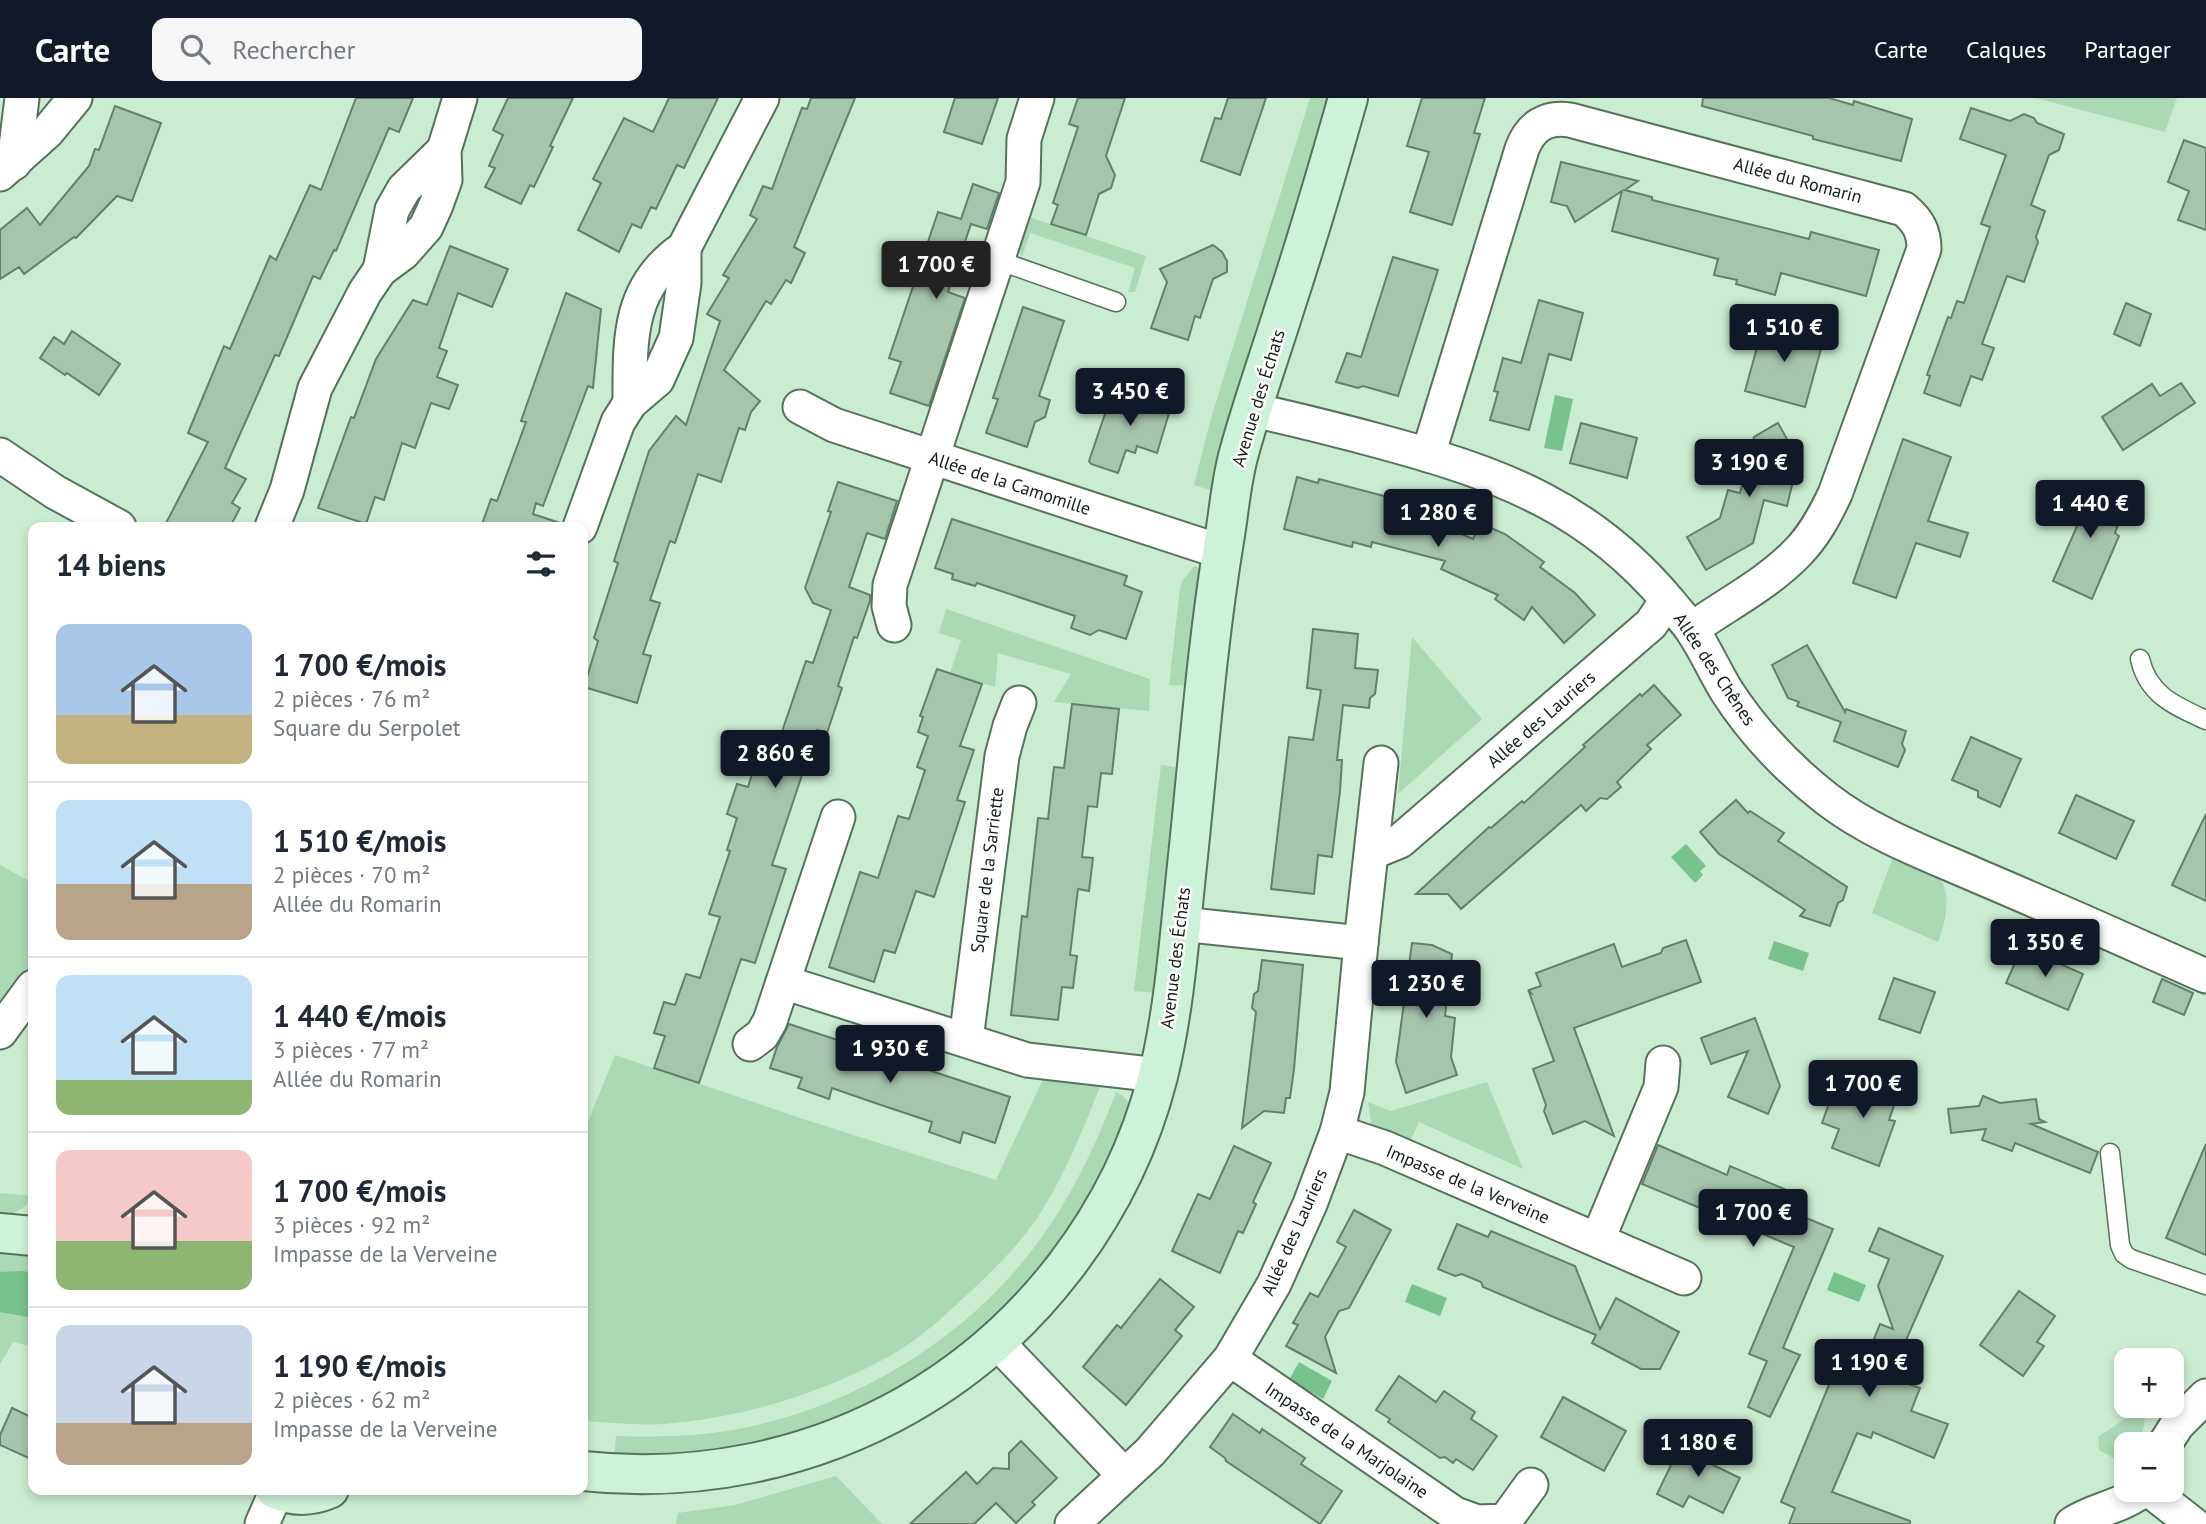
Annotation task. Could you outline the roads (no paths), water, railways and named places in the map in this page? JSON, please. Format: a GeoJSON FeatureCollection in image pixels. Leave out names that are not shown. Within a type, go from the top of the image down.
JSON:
{"type":"FeatureCollection","features":[{"type":"Feature","properties":{"kind":"street"},"geometry":{"type":"LineString","coordinates":[[7,169],[22,98]]}},
{"type":"Feature","properties":{"kind":"street"},"geometry":{"type":"LineString","coordinates":[[7,169],[47,132],[75,98]]}},
{"type":"Feature","properties":{"kind":"street"},"geometry":{"type":"LineString","coordinates":[[274,522],[287,490],[315,388],[365,292],[380,270],[402,253],[426,227],[445,180],[444,150],[460,98]]}},
{"type":"Feature","properties":{"kind":"street"},"geometry":{"type":"LineString","coordinates":[[582,522],[618,422],[630,403],[657,380],[676,338],[684,283],[684,248],[762,98]]}},
{"type":"Feature","properties":{"kind":"street"},"geometry":{"type":"LineString","coordinates":[[894,625],[889,606],[890,585],[1023,182],[1024,139],[1037,98]]}},
{"type":"Feature","properties":{"kind":"street","name":"Avenue des Échats"},"geometry":{"type":"LineString","coordinates":[[588,1471],[648,1475],[689,1473],[768,1461],[848,1435],[907,1405],[962,1369],[1032,1307],[1092,1228],[1117,1184],[1133,1149],[1158,1074],[1171,1003],[1223,552],[1238,457],[1310,230],[1348,98]]}},
{"type":"Feature","properties":{"kind":"street","name":"Allée du Romarin"},"geometry":{"type":"LineString","coordinates":[[1429,455],[1522,149],[1532,130],[1541,123],[1560,118],[1570,120],[1904,209],[1921,227],[1924,248],[1830,505],[1812,535],[1783,566],[1692,629]]}},
{"type":"Feature","properties":{"kind":"street"},"geometry":{"type":"LineString","coordinates":[[630,403],[634,318],[650,281],[665,261],[684,248]]}},
{"type":"Feature","properties":{"kind":"street","name":"Allée de la Camomille"},"geometry":{"type":"LineString","coordinates":[[800,407],[834,425],[1223,552]]}},
{"type":"Feature","properties":{"kind":"street","name":"Allée des Chênes"},"geometry":{"type":"LineString","coordinates":[[1253,410],[1468,466],[1508,482],[1574,516],[1618,548],[1667,600],[1692,629],[1727,691],[1749,722],[1775,754],[1828,800],[1859,821],[1925,853],[2206,976]]}},
{"type":"Feature","properties":{"kind":"street"},"geometry":{"type":"LineString","coordinates":[[0,455],[55,492],[110,522]]}},
{"type":"Feature","properties":{"kind":"street","name":"Allée des Lauriers"},"geometry":{"type":"LineString","coordinates":[[1373,852],[1400,841],[1651,624],[1667,600]]}},
{"type":"Feature","properties":{"kind":"street","name":"Square de la Sarriette"},"geometry":{"type":"LineString","coordinates":[[966,1040],[1002,756],[1019,703]]}},
{"type":"Feature","properties":{"kind":"street","name":"Allée des Lauriers"},"geometry":{"type":"LineString","coordinates":[[1073,1523],[1158,1443],[1230,1359],[1294,1243],[1337,1132],[1348,1091],[1381,763]]}},
{"type":"Feature","properties":{"kind":"street"},"geometry":{"type":"LineString","coordinates":[[750,1044],[766,1029],[838,817]]}},
{"type":"Feature","properties":{"kind":"street"},"geometry":{"type":"LineString","coordinates":[[1181,924],[1361,943]]}},
{"type":"Feature","properties":{"kind":"street"},"geometry":{"type":"LineString","coordinates":[[783,982],[1027,1060],[1158,1074]]}},
{"type":"Feature","properties":{"kind":"street"},"geometry":{"type":"LineString","coordinates":[[0,1032],[28,994]]}},
{"type":"Feature","properties":{"kind":"street"},"geometry":{"type":"LineString","coordinates":[[1598,1239],[1661,1087],[1663,1063]]}},
{"type":"Feature","properties":{"kind":"street","name":"Impasse de la Verveine"},"geometry":{"type":"LineString","coordinates":[[1337,1132],[1385,1148],[1598,1239],[1684,1279]]}},
{"type":"Feature","properties":{"kind":"street"},"geometry":{"type":"LineString","coordinates":[[0,1233],[28,1236]]}},
{"type":"Feature","properties":{"kind":"street"},"geometry":{"type":"LineString","coordinates":[[996,1341],[1124,1475]]}},
{"type":"Feature","properties":{"kind":"street","name":"Impasse de la Marjolaine"},"geometry":{"type":"LineString","coordinates":[[1230,1359],[1455,1514],[1477,1522],[1505,1521],[1531,1485]]}},
{"type":"Feature","properties":{"kind":"street"},"geometry":{"type":"LineString","coordinates":[[2172,1432],[2206,1396]]}},
{"type":"Feature","properties":{"kind":"street"},"geometry":{"type":"LineString","coordinates":[[271,1501],[308,1495]]}},
{"type":"Feature","properties":{"kind":"street"},"geometry":{"type":"LineString","coordinates":[[2072,1524],[2085,1515],[2123,1502]]}},
{"type":"Feature","properties":{"kind":"street"},"geometry":{"type":"LineString","coordinates":[[2163,1502],[2193,1524]]}},
{"type":"Feature","properties":{"kind":"lane"},"geometry":{"type":"LineString","coordinates":[[998,260],[1116,302]]}},
{"type":"Feature","properties":{"kind":"lane"},"geometry":{"type":"LineString","coordinates":[[2140,659],[2143,670],[2157,693],[2168,703],[2206,720]]}},
{"type":"Feature","properties":{"kind":"lane"},"geometry":{"type":"LineString","coordinates":[[2110,1153],[2120,1245],[2124,1254],[2131,1259],[2206,1285]]}}]}
